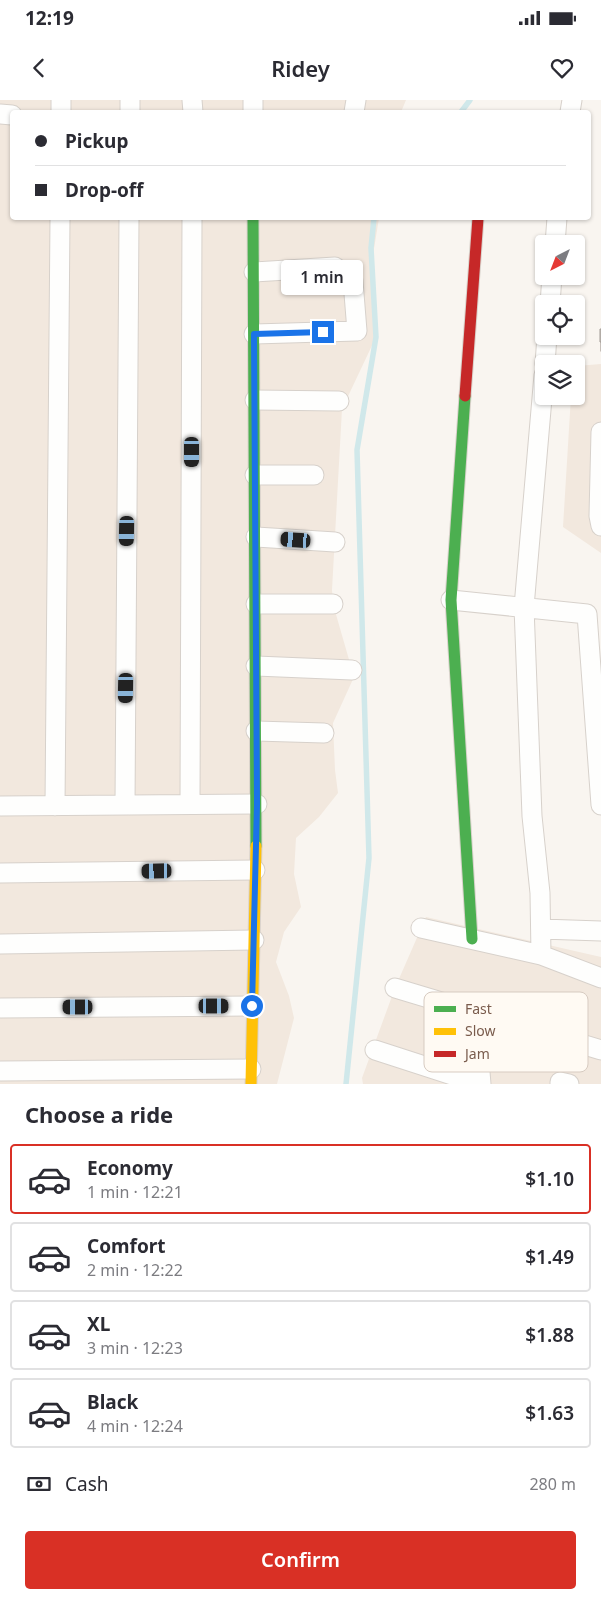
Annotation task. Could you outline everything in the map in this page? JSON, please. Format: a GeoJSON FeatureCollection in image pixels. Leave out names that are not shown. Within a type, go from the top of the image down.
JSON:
{"type":"FeatureCollection","features":[{"type":"Feature","properties":{"kind":"street"},"geometry":{"type":"LineString","coordinates":[[55,806],[60,220]]}},
{"type":"Feature","properties":{"kind":"street"},"geometry":{"type":"LineString","coordinates":[[125,805],[129,220]]}},
{"type":"Feature","properties":{"kind":"street"},"geometry":{"type":"LineString","coordinates":[[190,804],[192,220]]}},
{"type":"Feature","properties":{"kind":"street"},"geometry":{"type":"LineString","coordinates":[[0,1071],[251,1076],[257,804],[253,220]]}},
{"type":"Feature","properties":{"kind":"street"},"geometry":{"type":"LineString","coordinates":[[472,939],[451,600],[478,220]]}},
{"type":"Feature","properties":{"kind":"street"},"geometry":{"type":"LineString","coordinates":[[556,235],[557,220]]}},
{"type":"Feature","properties":{"kind":"street"},"geometry":{"type":"LineString","coordinates":[[254,272],[335,267],[353,281],[357,331],[254,334]]}},
{"type":"Feature","properties":{"kind":"street"},"geometry":{"type":"LineString","coordinates":[[255,400],[339,401]]}},
{"type":"Feature","properties":{"kind":"street"},"geometry":{"type":"LineString","coordinates":[[541,405],[524,607],[532,816],[540,893],[541,955]]}},
{"type":"Feature","properties":{"kind":"street"},"geometry":{"type":"LineString","coordinates":[[601,432],[599,516],[601,526]]}},
{"type":"Feature","properties":{"kind":"street"},"geometry":{"type":"LineString","coordinates":[[255,475],[314,475]]}},
{"type":"Feature","properties":{"kind":"street"},"geometry":{"type":"LineString","coordinates":[[256,537],[335,542]]}},
{"type":"Feature","properties":{"kind":"street"},"geometry":{"type":"LineString","coordinates":[[451,600],[586,614],[601,805]]}},
{"type":"Feature","properties":{"kind":"street"},"geometry":{"type":"LineString","coordinates":[[256,604],[333,604]]}},
{"type":"Feature","properties":{"kind":"street"},"geometry":{"type":"LineString","coordinates":[[256,666],[352,670]]}},
{"type":"Feature","properties":{"kind":"street"},"geometry":{"type":"LineString","coordinates":[[256,730],[324,733]]}},
{"type":"Feature","properties":{"kind":"street"},"geometry":{"type":"LineString","coordinates":[[0,806],[257,804]]}},
{"type":"Feature","properties":{"kind":"street"},"geometry":{"type":"LineString","coordinates":[[0,873],[255,870]]}},
{"type":"Feature","properties":{"kind":"street"},"geometry":{"type":"LineString","coordinates":[[421,928],[541,955],[601,978]]}},
{"type":"Feature","properties":{"kind":"street"},"geometry":{"type":"LineString","coordinates":[[541,929],[601,931]]}},
{"type":"Feature","properties":{"kind":"street"},"geometry":{"type":"LineString","coordinates":[[0,944],[254,940]]}},
{"type":"Feature","properties":{"kind":"street"},"geometry":{"type":"LineString","coordinates":[[395,988],[424,997]]}},
{"type":"Feature","properties":{"kind":"street"},"geometry":{"type":"LineString","coordinates":[[0,1008],[252,1006]]}},
{"type":"Feature","properties":{"kind":"street"},"geometry":{"type":"LineString","coordinates":[[588,1046],[601,1050]]}},
{"type":"Feature","properties":{"kind":"street"},"geometry":{"type":"LineString","coordinates":[[375,1050],[424,1066]]}},
{"type":"Feature","properties":{"kind":"street"},"geometry":{"type":"LineString","coordinates":[[443,1072],[480,1084]]}},
{"type":"Feature","properties":{"kind":"street"},"geometry":{"type":"LineString","coordinates":[[560,1084],[560,1082],[569,1084]]}},
{"type":"Feature","properties":{"kind":"shaded area"},"geometry":{"type":"Polygon","coordinates":[[[0,100],[406,100],[402,110],[10,110],[10,220],[379,220],[372,261],[376,337],[342,409],[332,590],[333,604],[354,677],[333,723],[338,793],[319,817],[296,838],[294,874],[301,907],[284,932],[276,962],[289,996],[294,1018],[277,1084],[0,1084],[0,100]]]}},
{"type":"Feature","properties":{"kind":"shaded area"},"geometry":{"type":"Polygon","coordinates":[[[601,364],[601,553],[563,527],[570,405],[585,405],[585,365],[601,364]]]}},
{"type":"Feature","properties":{"kind":"shaded area"},"geometry":{"type":"Polygon","coordinates":[[[426,917],[601,957],[601,1084],[363,1084],[362,1078],[395,988],[426,917]]]}},
{"type":"Feature","properties":{"kind":"waterway"},"geometry":{"type":"LineString","coordinates":[[462,110],[470,100]]}},
{"type":"Feature","properties":{"kind":"waterway"},"geometry":{"type":"LineString","coordinates":[[346,1084],[369,858],[357,450],[376,337],[371,248],[374,220]]}},
{"type":"Feature","properties":{"kind":"traffic: fast"},"geometry":{"type":"LineString","coordinates":[[253,220],[256,846]]}},
{"type":"Feature","properties":{"kind":"traffic: fast"},"geometry":{"type":"LineString","coordinates":[[465,396],[451,600],[472,939]]}},
{"type":"Feature","properties":{"kind":"traffic: slow"},"geometry":{"type":"LineString","coordinates":[[251,1084],[256,846]]}},
{"type":"Feature","properties":{"kind":"traffic: jam"},"geometry":{"type":"LineString","coordinates":[[465,396],[478,220]]}},
{"type":"Feature","properties":{"kind":"route"},"geometry":{"type":"LineString","coordinates":[[252,1006],[257,804],[254,334],[323,332]]}}]}
